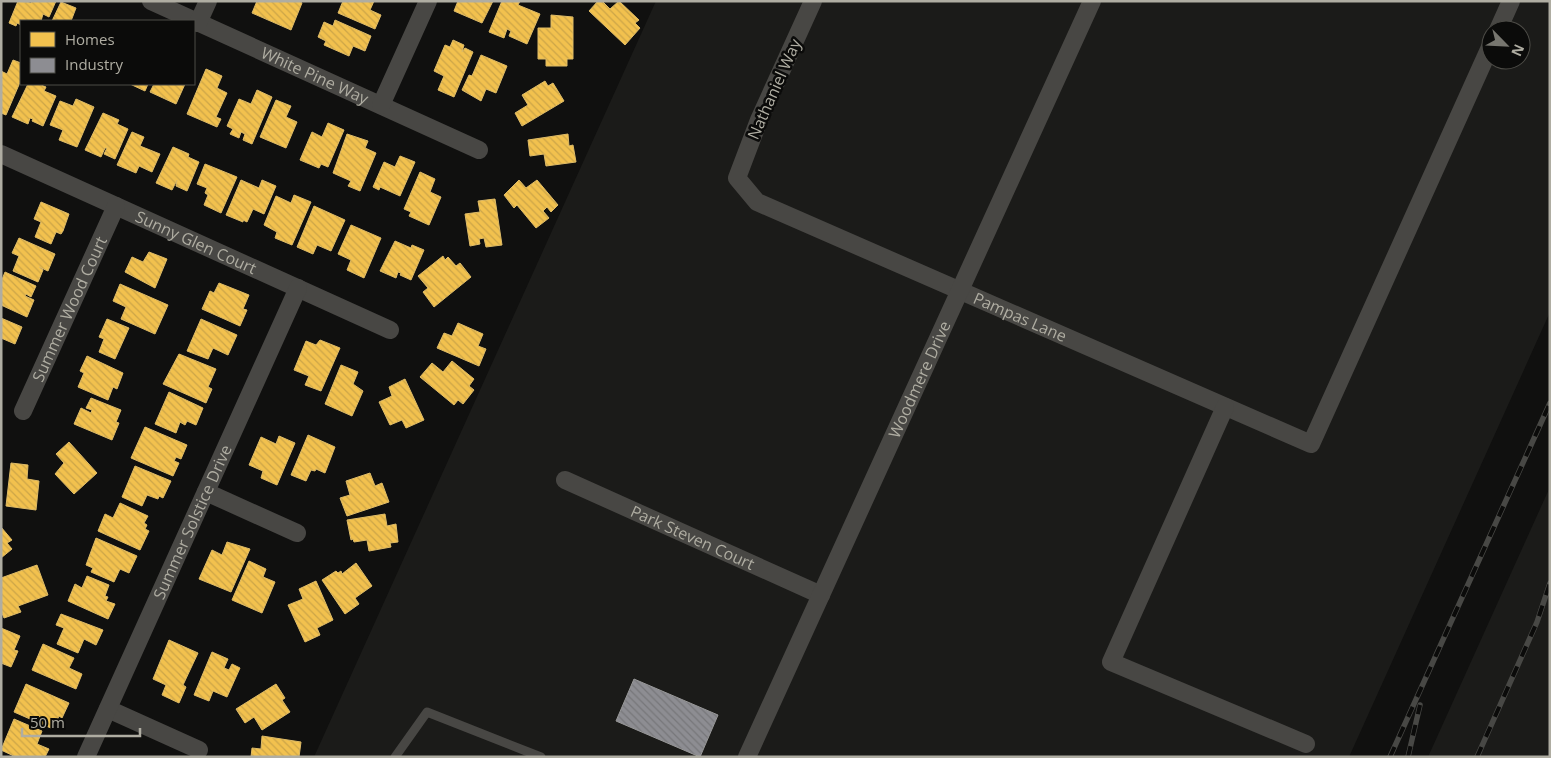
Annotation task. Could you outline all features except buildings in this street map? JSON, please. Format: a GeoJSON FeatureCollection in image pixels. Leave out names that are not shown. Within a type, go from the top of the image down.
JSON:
{"type":"FeatureCollection","features":[{"type":"Feature","properties":{"kind":"street","name":"White Pine Way"},"geometry":{"type":"LineString","coordinates":[[150,1],[191,20]]}},
{"type":"Feature","properties":{"kind":"street"},"geometry":{"type":"LineString","coordinates":[[198,23],[208,1]]}},
{"type":"Feature","properties":{"kind":"street"},"geometry":{"type":"LineString","coordinates":[[381,106],[428,1]]}},
{"type":"Feature","properties":{"kind":"street","name":"Nathaniel Way"},"geometry":{"type":"LineString","coordinates":[[737,178],[759,120],[813,1]]}},
{"type":"Feature","properties":{"kind":"street","name":"Woodmere Drive"},"geometry":{"type":"LineString","coordinates":[[747,757],[1092,1]]}},
{"type":"Feature","properties":{"kind":"street"},"geometry":{"type":"LineString","coordinates":[[1502,20],[1511,1]]}},
{"type":"Feature","properties":{"kind":"street","name":"White Pine Way"},"geometry":{"type":"LineString","coordinates":[[195,22],[479,150]]}},
{"type":"Feature","properties":{"kind":"street","name":"Pampas Lane"},"geometry":{"type":"LineString","coordinates":[[737,178],[757,202],[959,292],[1311,444],[1481,67]]}},
{"type":"Feature","properties":{"kind":"street","name":"Sunny Glen Court"},"geometry":{"type":"LineString","coordinates":[[1,154],[390,330]]}},
{"type":"Feature","properties":{"kind":"street","name":"Summer Wood Court"},"geometry":{"type":"LineString","coordinates":[[23,411],[116,206]]}},
{"type":"Feature","properties":{"kind":"street","name":"Summer Solstice Drive"},"geometry":{"type":"LineString","coordinates":[[86,757],[298,288]]}},
{"type":"Feature","properties":{"kind":"street"},"geometry":{"type":"LineString","coordinates":[[1224,407],[1111,662],[1306,744]]}},
{"type":"Feature","properties":{"kind":"street","name":"Park Steven Court"},"geometry":{"type":"LineString","coordinates":[[565,480],[821,595]]}},
{"type":"Feature","properties":{"kind":"street"},"geometry":{"type":"LineString","coordinates":[[206,492],[297,533]]}},
{"type":"Feature","properties":{"kind":"street"},"geometry":{"type":"LineString","coordinates":[[108,709],[199,750]]}},
{"type":"Feature","properties":{"kind":"lane"},"geometry":{"type":"LineString","coordinates":[[395,757],[427,712],[542,757]]}},
{"type":"Feature","properties":{"kind":"shaded area"},"geometry":{"type":"Polygon","coordinates":[[[656,1],[1550,1],[1550,312],[1349,757],[314,757],[656,1]]]}},
{"type":"Feature","properties":{"kind":"shaded area"},"geometry":{"type":"Polygon","coordinates":[[[1550,487],[1550,757],[1428,757],[1550,487]]]}},
{"type":"Feature","properties":{"kind":"railway"},"geometry":{"type":"LineString","coordinates":[[1390,757],[1550,403]]}},
{"type":"Feature","properties":{"kind":"railway"},"geometry":{"type":"LineString","coordinates":[[1477,757],[1537,622],[1550,583]]}},
{"type":"Feature","properties":{"kind":"railway"},"geometry":{"type":"LineString","coordinates":[[1408,757],[1420,705]]}}]}
